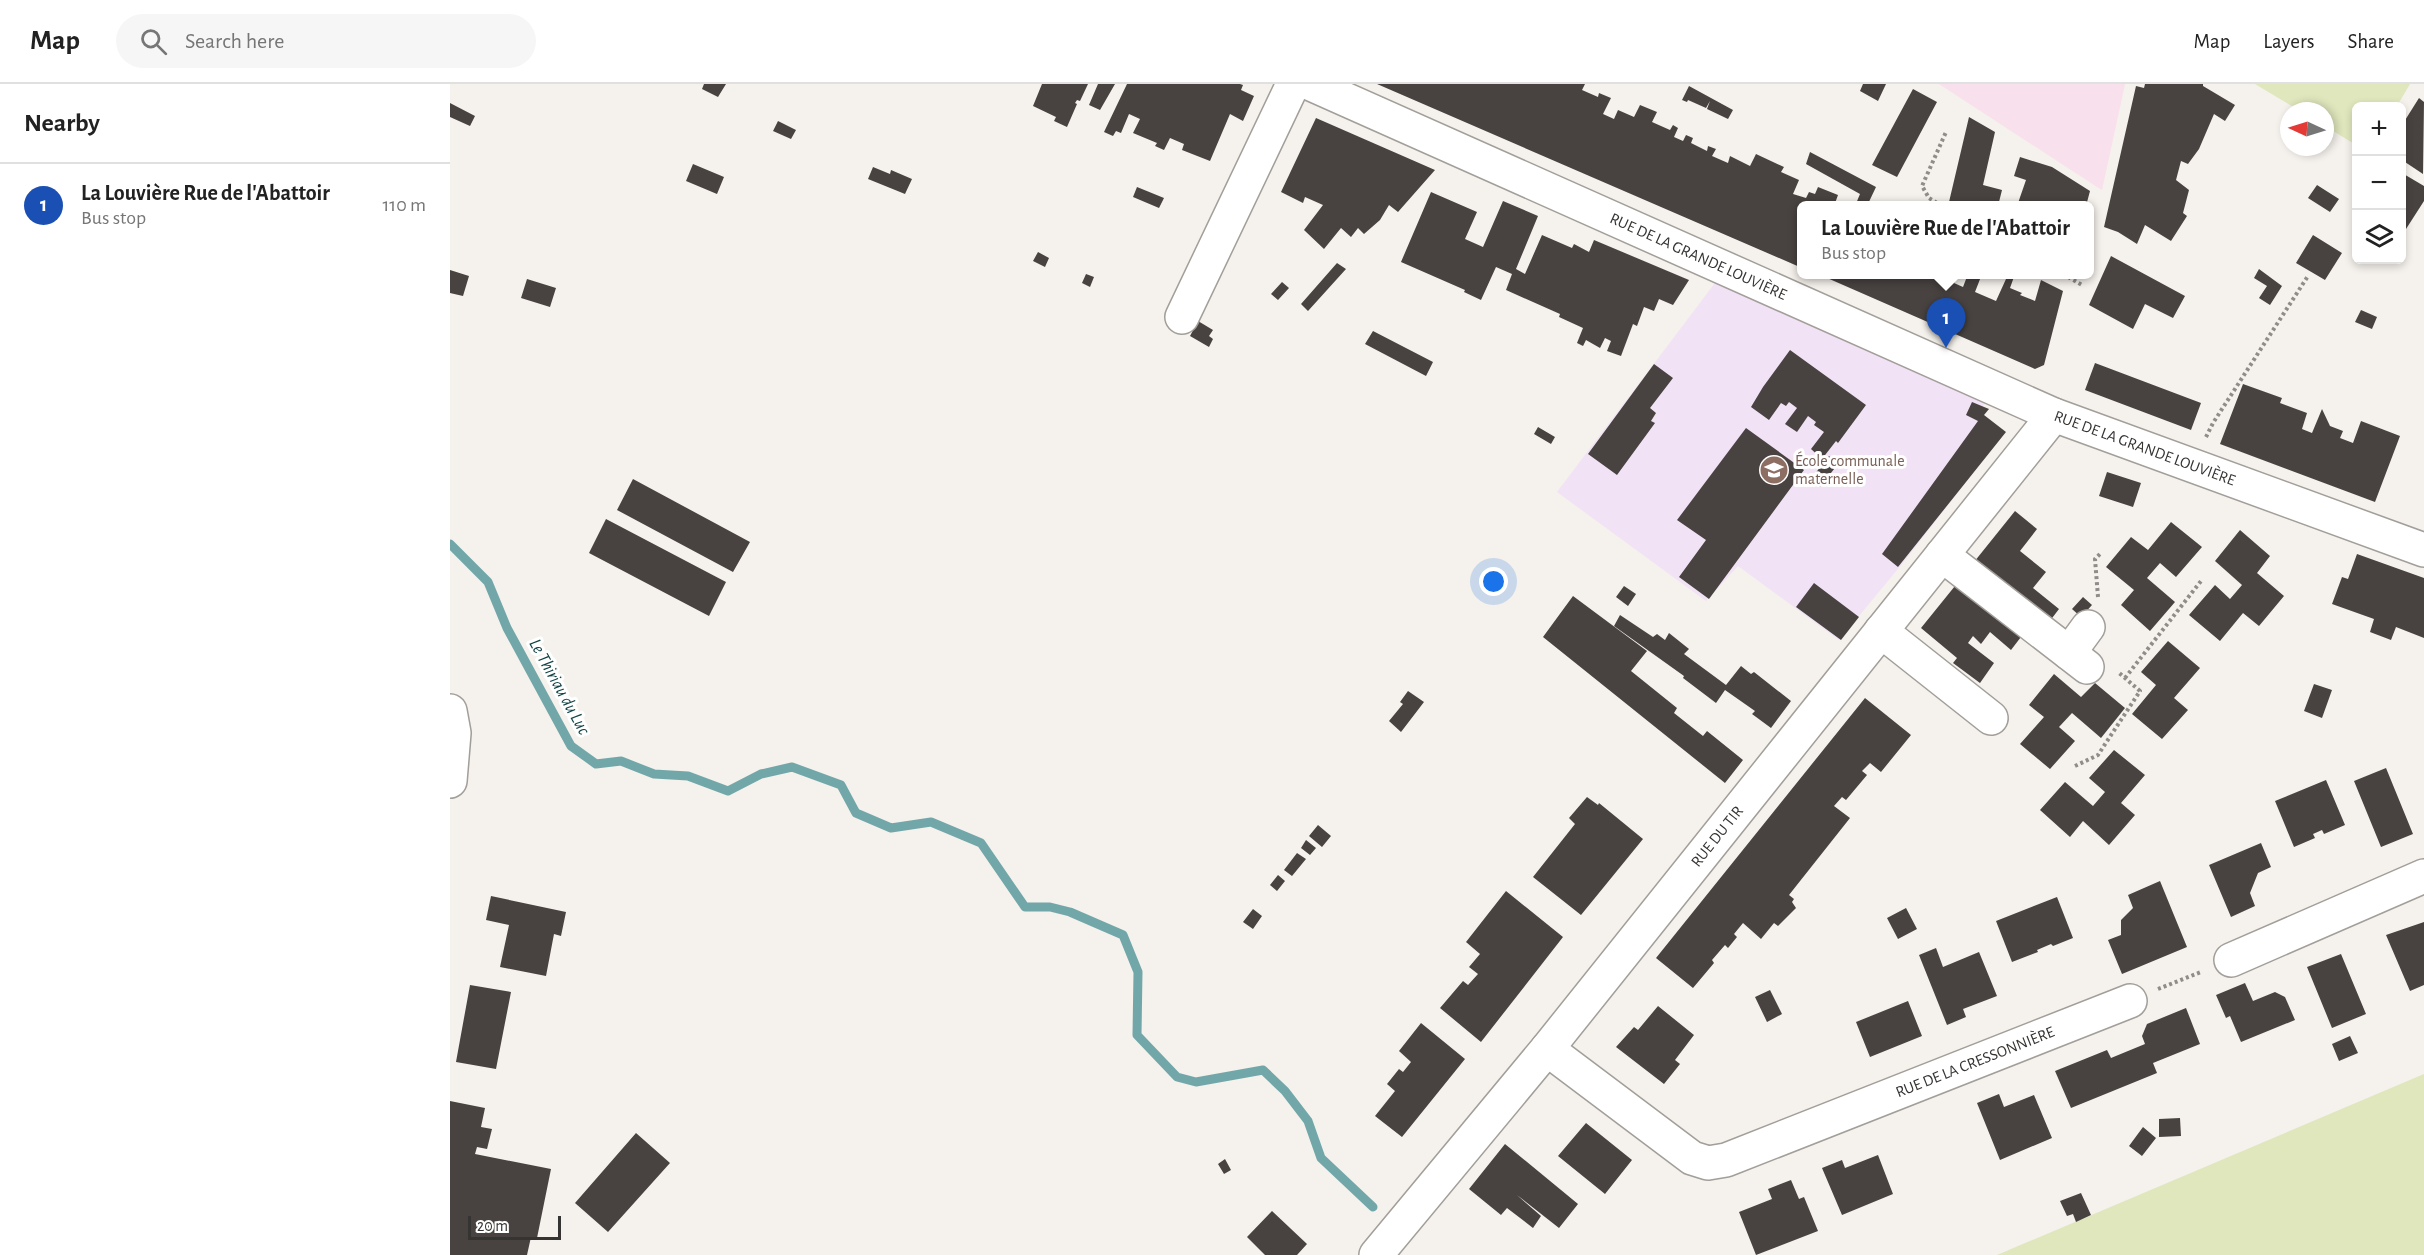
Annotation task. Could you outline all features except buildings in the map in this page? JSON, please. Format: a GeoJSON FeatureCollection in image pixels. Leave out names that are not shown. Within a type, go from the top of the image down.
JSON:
{"type":"FeatureCollection","features":[{"type":"Feature","properties":{"kind":"main road"},"geometry":{"type":"LineString","coordinates":[[1182,317],[1293,84]]}},
{"type":"Feature","properties":{"kind":"main road","name":"RUE DE LA GRANDE LOUVIÈRE"},"geometry":{"type":"LineString","coordinates":[[1311,84],[2054,415],[2424,550]]}},
{"type":"Feature","properties":{"kind":"main road","name":"RUE DU TIR"},"geometry":{"type":"LineString","coordinates":[[1376,1255],[1547,1049],[2054,415]]}},
{"type":"Feature","properties":{"kind":"main road"},"geometry":{"type":"LineString","coordinates":[[1942,555],[2089,662]]}},
{"type":"Feature","properties":{"kind":"main road"},"geometry":{"type":"LineString","coordinates":[[2089,662],[2093,616]]}},
{"type":"Feature","properties":{"kind":"main road"},"geometry":{"type":"LineString","coordinates":[[1881,631],[1991,718]]}},
{"type":"Feature","properties":{"kind":"main road"},"geometry":{"type":"LineString","coordinates":[[450,711],[454,733],[450,781]]}},
{"type":"Feature","properties":{"kind":"main road"},"geometry":{"type":"LineString","coordinates":[[2231,960],[2424,876]]}},
{"type":"Feature","properties":{"kind":"main road","name":"RUE DE LA CRESSONNIÈRE"},"geometry":{"type":"LineString","coordinates":[[1547,1049],[1692,1158],[1708,1163],[1726,1160],[2130,1001]]}},
{"type":"Feature","properties":{"kind":"path"},"geometry":{"type":"LineString","coordinates":[[1934,201],[1929,198],[1923,186],[1946,132]]}},
{"type":"Feature","properties":{"kind":"path"},"geometry":{"type":"LineString","coordinates":[[2194,466],[2212,423],[2308,276]]}},
{"type":"Feature","properties":{"kind":"path"},"geometry":{"type":"LineString","coordinates":[[2072,279],[2082,285]]}},
{"type":"Feature","properties":{"kind":"path"},"geometry":{"type":"LineString","coordinates":[[2093,616],[2095,559],[2100,554]]}},
{"type":"Feature","properties":{"kind":"path"},"geometry":{"type":"LineString","coordinates":[[2125,678],[2201,581]]}},
{"type":"Feature","properties":{"kind":"path"},"geometry":{"type":"LineString","coordinates":[[2075,766],[2098,754],[2140,691],[2125,678],[2089,662]]}},
{"type":"Feature","properties":{"kind":"path"},"geometry":{"type":"LineString","coordinates":[[2130,1001],[2231,960]]}},
{"type":"Feature","properties":{"kind":"shaded area"},"geometry":{"type":"Polygon","coordinates":[[[1939,84],[2125,84],[2102,190],[2094,185],[1939,84]]]}},
{"type":"Feature","properties":{"kind":"shaded area","name":"École communale maternelle"},"geometry":{"type":"Polygon","coordinates":[[[1718,279],[1989,401],[1975,412],[2004,433],[1902,564],[1839,640],[1738,566],[1706,601],[1557,492],[1718,279]]]}},
{"type":"Feature","properties":{"kind":"green space"},"geometry":{"type":"Polygon","coordinates":[[[2255,84],[2410,84],[2399,102],[2352,102],[2352,143],[2334,132],[2334,102],[2285,102],[2255,84]]]}},
{"type":"Feature","properties":{"kind":"green space"},"geometry":{"type":"Polygon","coordinates":[[[2424,1074],[2424,1255],[1997,1255],[2424,1074]]]}},
{"type":"Feature","properties":{"kind":"waterway","name":"Le Thiriau du Luc"},"geometry":{"type":"LineString","coordinates":[[450,544],[488,582],[507,628],[571,746],[596,764],[621,761],[654,774],[688,776],[728,791],[761,774],[792,767],[841,785],[856,813],[891,828],[931,822],[981,843],[1025,907],[1050,907],[1070,912],[1123,935],[1138,972],[1137,1035],[1177,1077],[1196,1082],[1263,1070],[1285,1091],[1308,1121],[1321,1158],[1373,1207]]}},
{"type":"Feature","properties":{"kind":"place","name":"La Louvière Rue de l'Abattoir"},"geometry":{"type":"Point","coordinates":[1946,348]}},
{"type":"Feature","properties":{"kind":"place","name":"École communale maternelle"},"geometry":{"type":"Point","coordinates":[1774,470]}}]}
